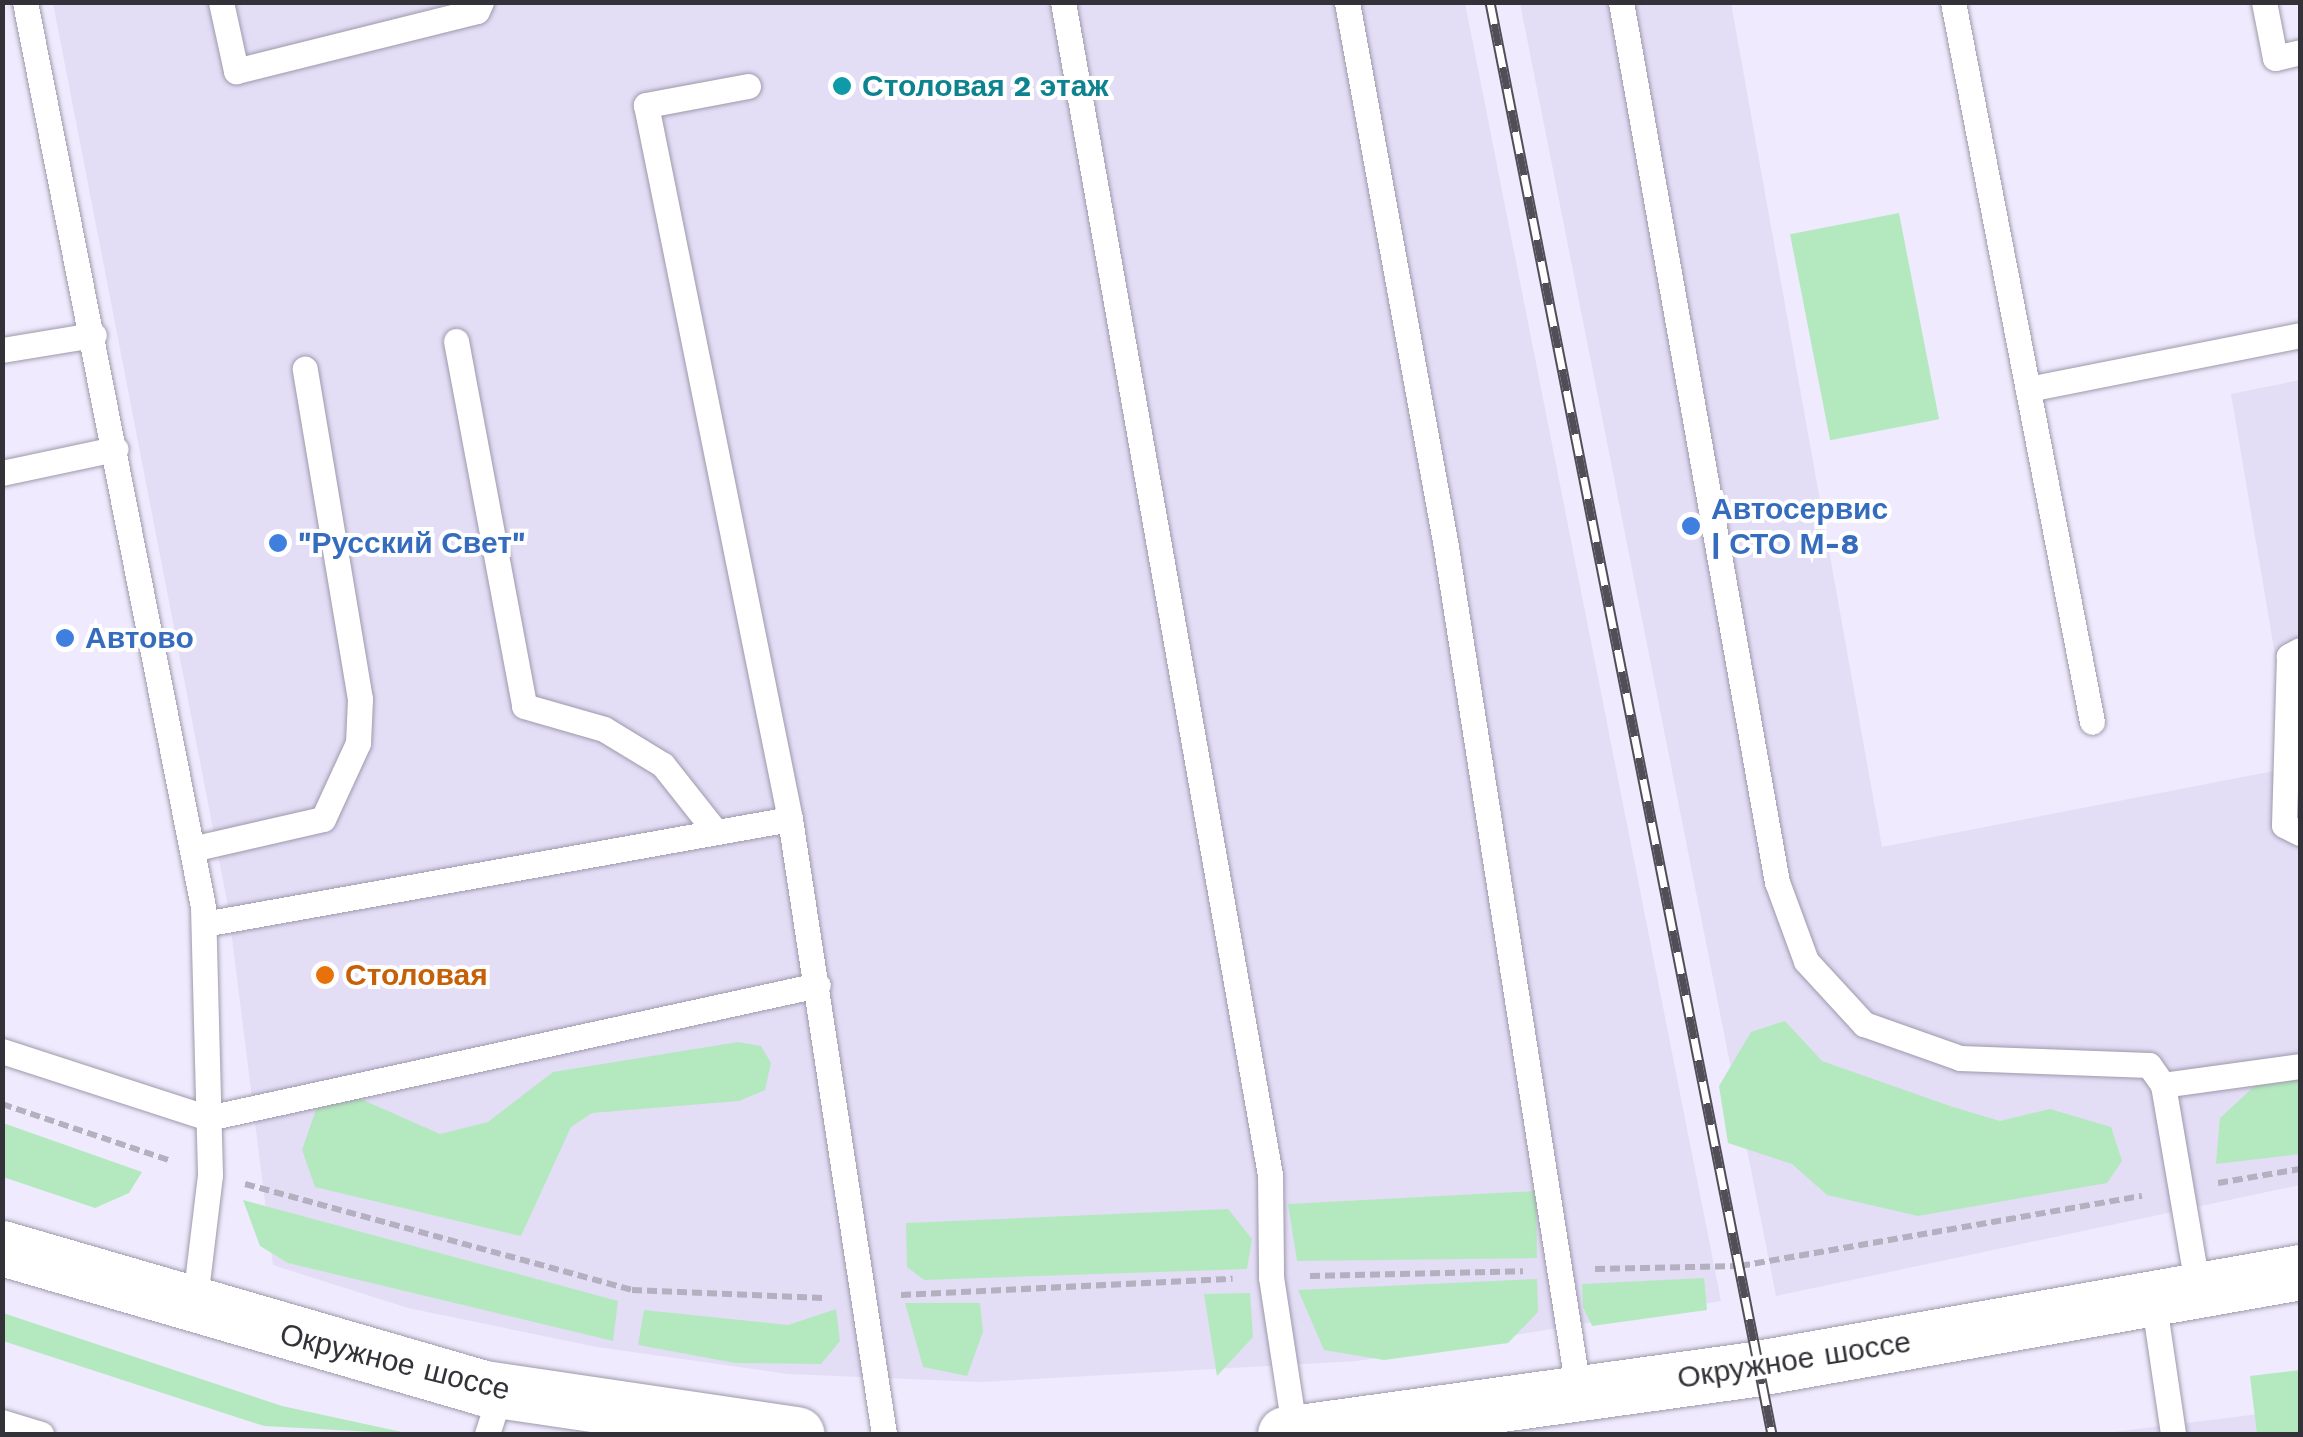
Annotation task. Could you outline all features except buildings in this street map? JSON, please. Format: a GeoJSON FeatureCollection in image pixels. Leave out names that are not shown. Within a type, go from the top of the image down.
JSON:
{"type":"FeatureCollection","features":[{"type":"Feature","properties":{"kind":"main road","name":"Окружное шоссе"},"geometry":{"type":"LineString","coordinates":[[2,1248],[194,1308],[494,1413],[797,1434]]}},
{"type":"Feature","properties":{"kind":"main road","name":"Окружное шоссе"},"geometry":{"type":"LineString","coordinates":[[1285,1434],[1547,1410],[2300,1272]]}},
{"type":"Feature","properties":{"kind":"lane"},"geometry":{"type":"LineString","coordinates":[[25,2],[94,335],[204,924],[210,1175],[194,1308]]}},
{"type":"Feature","properties":{"kind":"lane"},"geometry":{"type":"LineString","coordinates":[[221,2],[236,72],[476,11],[481,2]]}},
{"type":"Feature","properties":{"kind":"lane"},"geometry":{"type":"LineString","coordinates":[[1063,2],[1270,1174],[1272,1277],[1295,1434]]}},
{"type":"Feature","properties":{"kind":"lane"},"geometry":{"type":"LineString","coordinates":[[1347,2],[1563,1270],[1547,1410]]}},
{"type":"Feature","properties":{"kind":"lane"},"geometry":{"type":"LineString","coordinates":[[1621,2],[1777,882],[1806,961],[1864,1024],[1944,1052],[2122,1060],[2149,1065],[2163,1084],[2181,1189],[2173,1434]]}},
{"type":"Feature","properties":{"kind":"lane"},"geometry":{"type":"LineString","coordinates":[[1953,2],[2092,722]]}},
{"type":"Feature","properties":{"kind":"lane"},"geometry":{"type":"LineString","coordinates":[[2264,2],[2274,58],[2300,52]]}},
{"type":"Feature","properties":{"kind":"lane"},"geometry":{"type":"LineString","coordinates":[[748,86],[646,105],[790,819],[868,1296],[884,1434]]}},
{"type":"Feature","properties":{"kind":"lane"},"geometry":{"type":"LineString","coordinates":[[2,350],[94,335]]}},
{"type":"Feature","properties":{"kind":"lane"},"geometry":{"type":"LineString","coordinates":[[2028,389],[2300,336]]}},
{"type":"Feature","properties":{"kind":"lane"},"geometry":{"type":"LineString","coordinates":[[456,341],[524,706],[604,728],[663,765],[716,832]]}},
{"type":"Feature","properties":{"kind":"lane"},"geometry":{"type":"LineString","coordinates":[[192,849],[323,819],[358,743],[360,699],[305,368]]}},
{"type":"Feature","properties":{"kind":"lane"},"geometry":{"type":"LineString","coordinates":[[2,474],[115,449]]}},
{"type":"Feature","properties":{"kind":"lane"},"geometry":{"type":"LineString","coordinates":[[2300,650],[2289,656],[2284,825],[2300,833]]}},
{"type":"Feature","properties":{"kind":"lane"},"geometry":{"type":"LineString","coordinates":[[204,924],[790,819]]}},
{"type":"Feature","properties":{"kind":"lane"},"geometry":{"type":"LineString","coordinates":[[2,1051],[208,1118],[818,985]]}},
{"type":"Feature","properties":{"kind":"lane"},"geometry":{"type":"LineString","coordinates":[[2163,1084],[2300,1066]]}},
{"type":"Feature","properties":{"kind":"lane"},"geometry":{"type":"LineString","coordinates":[[2,1422],[40,1434]]}},
{"type":"Feature","properties":{"kind":"path"},"geometry":{"type":"LineString","coordinates":[[2,1104],[210,1175],[632,1290],[868,1296],[1272,1277],[1740,1266],[2300,1169]]}},
{"type":"Feature","properties":{"kind":"shaded area"},"geometry":{"type":"Polygon","coordinates":[[[53,3],[1465,3],[1721,1301],[1357,1361],[981,1382],[788,1374],[597,1347],[408,1308],[273,1265],[228,906],[53,3]]]}},
{"type":"Feature","properties":{"kind":"shaded area"},"geometry":{"type":"Polygon","coordinates":[[[1520,3],[1731,3],[1882,847],[2294,767],[2231,394],[2300,380],[2300,1185],[1776,1296],[1520,3]]]}},
{"type":"Feature","properties":{"kind":"shaded area"},"geometry":{"type":"Polygon","coordinates":[[[2300,1409],[2300,1434],[2097,1434],[2300,1409]]]}},
{"type":"Feature","properties":{"kind":"green space"},"geometry":{"type":"Polygon","coordinates":[[[1899,213],[1939,419],[1830,440],[1790,234],[1899,213]]]}},
{"type":"Feature","properties":{"kind":"green space"},"geometry":{"type":"Polygon","coordinates":[[[1785,1021],[1822,1061],[1950,1106],[2000,1121],[2050,1109],[2111,1127],[2122,1161],[2107,1183],[1918,1216],[1827,1195],[1792,1164],[1728,1143],[1719,1086],[1751,1032],[1785,1021]]]}},
{"type":"Feature","properties":{"kind":"green space"},"geometry":{"type":"Polygon","coordinates":[[[738,1042],[761,1046],[771,1063],[765,1090],[739,1101],[592,1113],[571,1127],[521,1236],[315,1187],[302,1150],[319,1101],[345,1092],[440,1134],[488,1122],[553,1072],[738,1042]]]}},
{"type":"Feature","properties":{"kind":"green space"},"geometry":{"type":"Polygon","coordinates":[[[2300,1064],[2300,1154],[2216,1164],[2220,1118],[2260,1081],[2300,1064]]]}},
{"type":"Feature","properties":{"kind":"green space"},"geometry":{"type":"Polygon","coordinates":[[[3,1123],[142,1172],[129,1193],[95,1208],[3,1177],[3,1123]]]}},
{"type":"Feature","properties":{"kind":"green space"},"geometry":{"type":"Polygon","coordinates":[[[1536,1191],[1537,1258],[1297,1261],[1288,1204],[1536,1191]]]}},
{"type":"Feature","properties":{"kind":"green space"},"geometry":{"type":"Polygon","coordinates":[[[243,1200],[618,1301],[613,1341],[288,1263],[260,1246],[243,1200]]]}},
{"type":"Feature","properties":{"kind":"green space"},"geometry":{"type":"Polygon","coordinates":[[[1228,1209],[1252,1239],[1247,1269],[924,1280],[907,1267],[906,1223],[1228,1209]]]}},
{"type":"Feature","properties":{"kind":"green space"},"geometry":{"type":"Polygon","coordinates":[[[1704,1278],[1707,1310],[1592,1326],[1583,1307],[1582,1284],[1704,1278]]]}},
{"type":"Feature","properties":{"kind":"green space"},"geometry":{"type":"Polygon","coordinates":[[[1537,1279],[1538,1312],[1508,1343],[1384,1360],[1324,1350],[1298,1290],[1537,1279]]]}},
{"type":"Feature","properties":{"kind":"green space"},"geometry":{"type":"Polygon","coordinates":[[[1250,1293],[1253,1337],[1217,1376],[1204,1294],[1250,1293]]]}},
{"type":"Feature","properties":{"kind":"green space"},"geometry":{"type":"Polygon","coordinates":[[[905,1303],[980,1303],[983,1332],[967,1376],[923,1367],[905,1303]]]}},
{"type":"Feature","properties":{"kind":"green space"},"geometry":{"type":"Polygon","coordinates":[[[836,1309],[840,1341],[821,1364],[735,1363],[638,1345],[644,1310],[788,1325],[836,1309]]]}},
{"type":"Feature","properties":{"kind":"green space"},"geometry":{"type":"Polygon","coordinates":[[[3,1313],[282,1406],[411,1434],[264,1426],[3,1341],[3,1313]]]}},
{"type":"Feature","properties":{"kind":"green space"},"geometry":{"type":"Polygon","coordinates":[[[2300,1370],[2300,1434],[2257,1434],[2250,1376],[2300,1370]]]}},
{"type":"Feature","properties":{"kind":"railway"},"geometry":{"type":"LineString","coordinates":[[1490,2],[1772,1434]]}},
{"type":"Feature","properties":{"kind":"place","name":"Столовая 2 этаж"},"geometry":{"type":"Point","coordinates":[842,86]}},
{"type":"Feature","properties":{"kind":"place","name":"Автосервис | СТО М-8"},"geometry":{"type":"Point","coordinates":[1691,526]}},
{"type":"Feature","properties":{"kind":"place","name":"\"Русский Свет\""},"geometry":{"type":"Point","coordinates":[278,543]}},
{"type":"Feature","properties":{"kind":"place","name":"Автово"},"geometry":{"type":"Point","coordinates":[65,638]}},
{"type":"Feature","properties":{"kind":"place","name":"Столовая"},"geometry":{"type":"Point","coordinates":[325,975]}}]}
